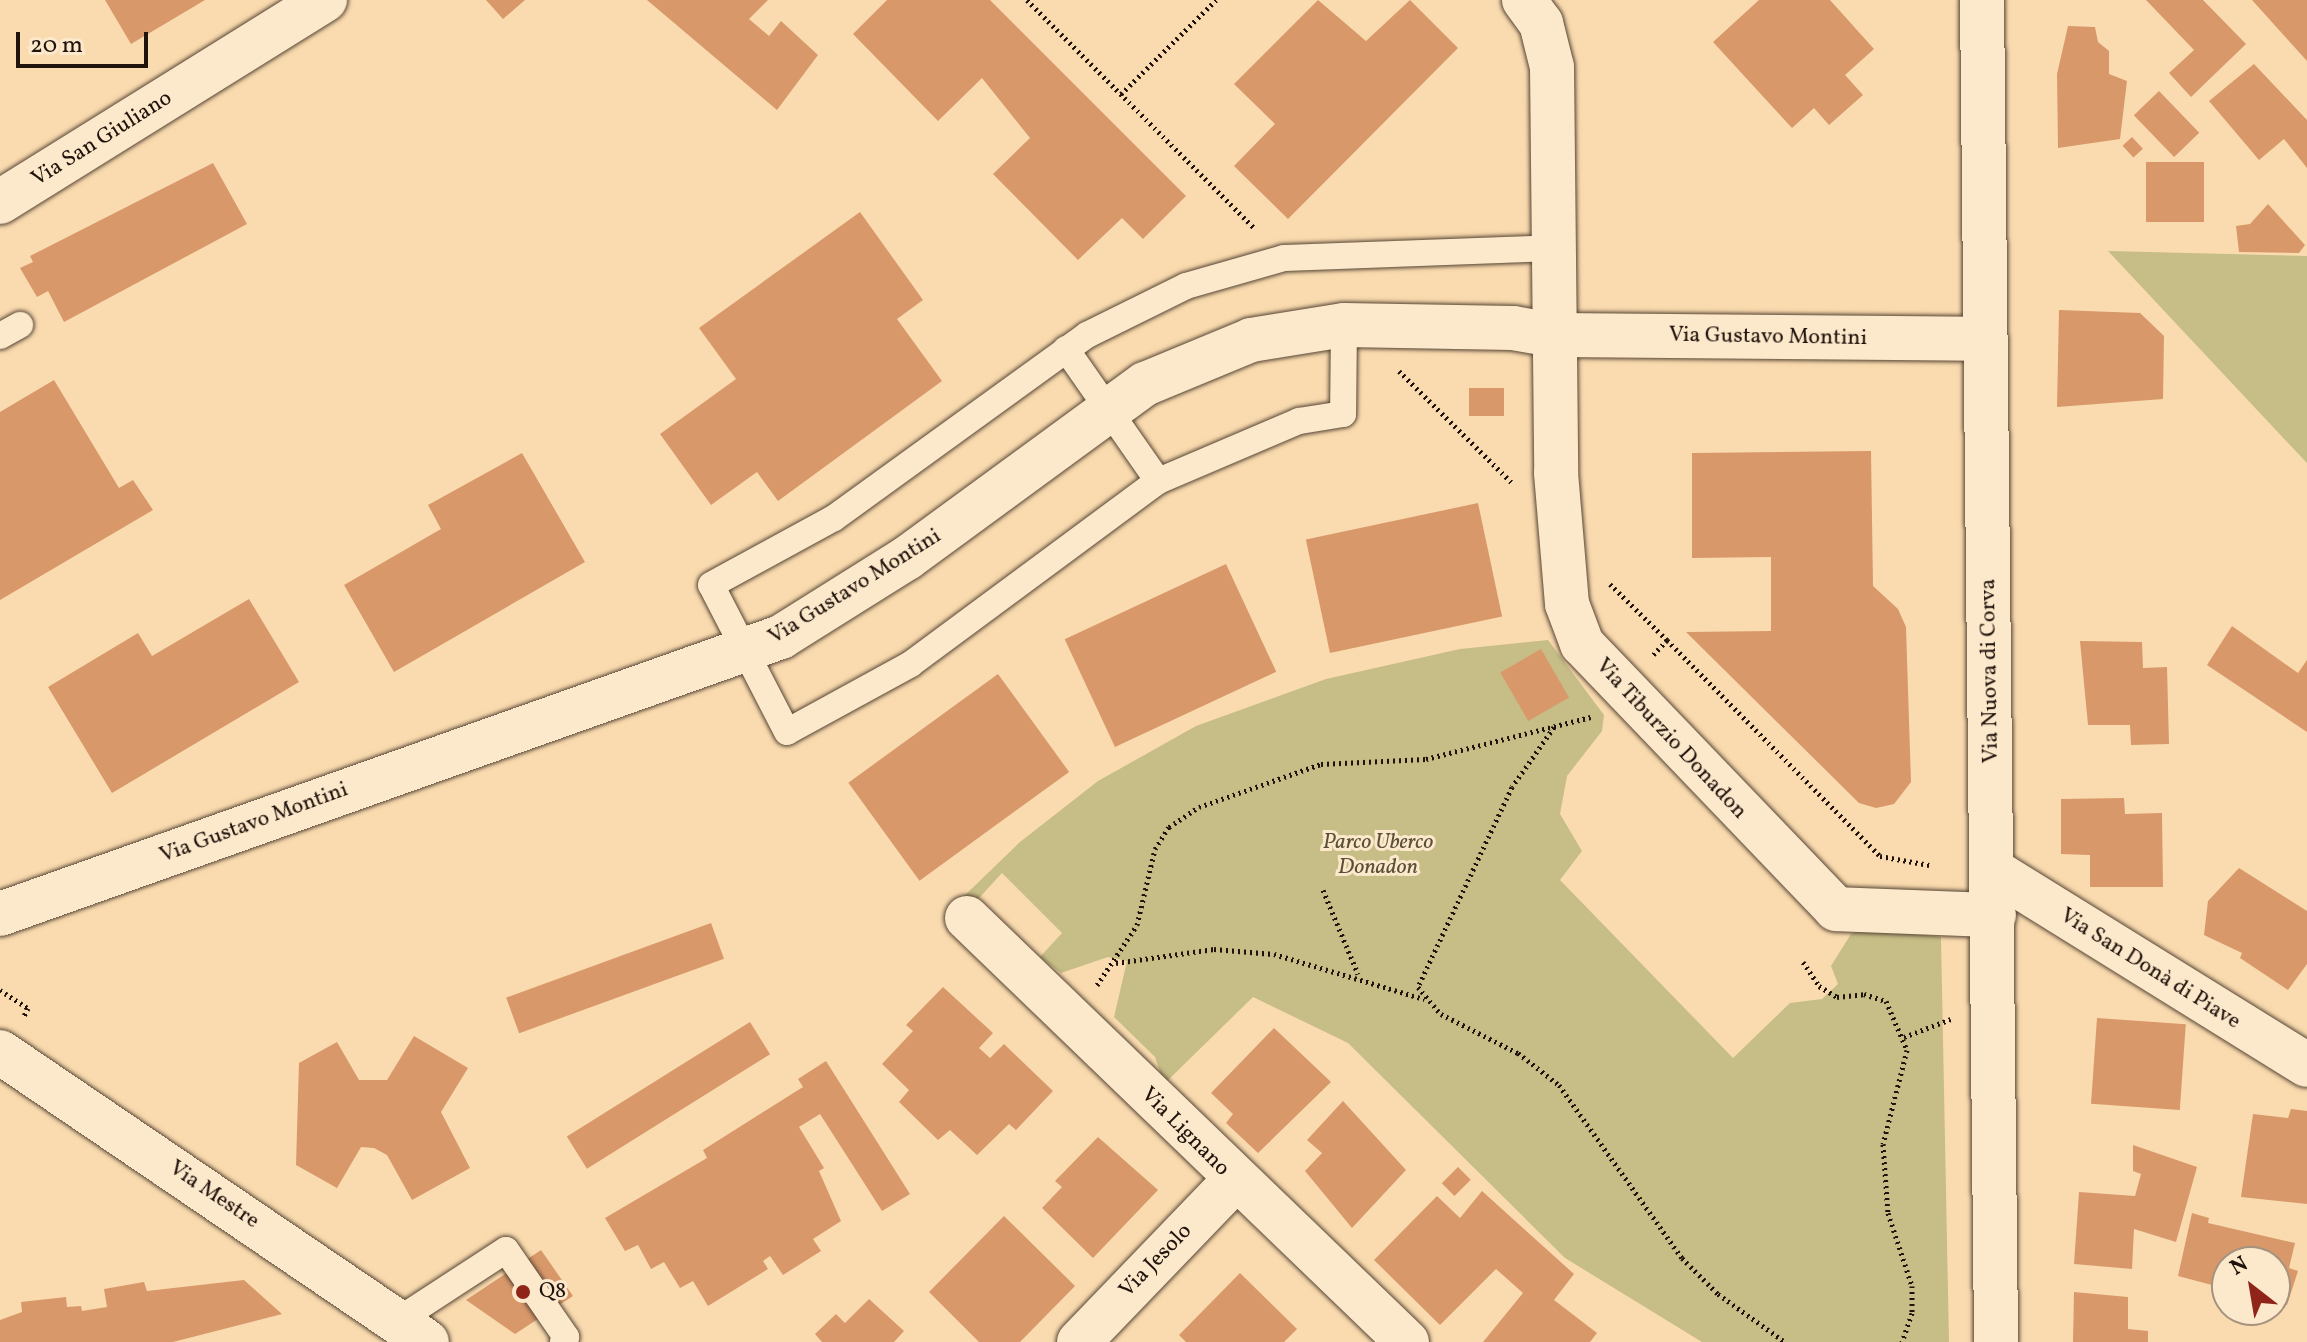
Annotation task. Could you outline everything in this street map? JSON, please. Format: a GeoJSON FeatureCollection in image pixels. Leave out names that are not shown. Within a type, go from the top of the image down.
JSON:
{"type":"FeatureCollection","features":[{"type":"Feature","properties":{"kind":"street","name":"Via San Giuliano"},"geometry":{"type":"LineString","coordinates":[[0,202],[325,0]]}},
{"type":"Feature","properties":{"kind":"street"},"geometry":{"type":"LineString","coordinates":[[1524,0],[1541,23],[1552,67],[1553,335]]}},
{"type":"Feature","properties":{"kind":"street","name":"Via Nuova di Corva"},"geometry":{"type":"LineString","coordinates":[[1982,0],[1983,339],[1994,871],[1996,1342]]}},
{"type":"Feature","properties":{"kind":"street","name":"Via Gustavo Montini"},"geometry":{"type":"LineString","coordinates":[[0,914],[781,637],[907,558],[1145,384],[1251,340],[1347,325],[1513,328],[1553,335],[1983,339]]}},
{"type":"Feature","properties":{"kind":"street","name":"Via Tiburzio Donadon"},"geometry":{"type":"LineString","coordinates":[[1553,335],[1567,604],[1582,644],[1633,702],[1836,909],[1994,915]]}},
{"type":"Feature","properties":{"kind":"street","name":"Via San Donà di Piave"},"geometry":{"type":"LineString","coordinates":[[1994,871],[2307,1065]]}},
{"type":"Feature","properties":{"kind":"street","name":"Via Lignano"},"geometry":{"type":"LineString","coordinates":[[967,918],[1234,1181],[1407,1342]]}},
{"type":"Feature","properties":{"kind":"street","name":"Via Mestre"},"geometry":{"type":"LineString","coordinates":[[0,1052],[412,1331]]}},
{"type":"Feature","properties":{"kind":"street","name":"Via Jesolo"},"geometry":{"type":"LineString","coordinates":[[1079,1342],[1234,1181]]}},
{"type":"Feature","properties":{"kind":"lane"},"geometry":{"type":"LineString","coordinates":[[1347,325],[1343,414],[1283,426],[1158,481],[911,664],[787,732],[711,585],[834,518],[1066,349],[1130,308],[1284,258],[1554,248]]}},
{"type":"Feature","properties":{"kind":"lane"},"geometry":{"type":"LineString","coordinates":[[1066,349],[1158,481]]}},
{"type":"Feature","properties":{"kind":"lane"},"geometry":{"type":"LineString","coordinates":[[412,1331],[506,1250],[566,1337],[563,1342]]}},
{"type":"Feature","properties":{"kind":"path"},"geometry":{"type":"LineString","coordinates":[[1027,0],[1284,258]]}},
{"type":"Feature","properties":{"kind":"path"},"geometry":{"type":"LineString","coordinates":[[1121,94],[1216,0]]}},
{"type":"Feature","properties":{"kind":"path"},"geometry":{"type":"LineString","coordinates":[[1347,325],[1561,533],[1880,856],[1938,866]]}},
{"type":"Feature","properties":{"kind":"path"},"geometry":{"type":"LineString","coordinates":[[1066,1016],[1115,963],[1137,925],[1155,849],[1169,827],[1199,807],[1321,764],[1426,759],[1604,715],[1633,702],[1667,640]]}},
{"type":"Feature","properties":{"kind":"path"},"geometry":{"type":"LineString","coordinates":[[1424,999],[1418,987],[1512,787],[1555,726]]}},
{"type":"Feature","properties":{"kind":"path"},"geometry":{"type":"LineString","coordinates":[[1323,890],[1359,975]]}},
{"type":"Feature","properties":{"kind":"path"},"geometry":{"type":"LineString","coordinates":[[1115,963],[1214,949],[1274,954],[1359,975],[1424,999],[1518,1053],[1559,1085],[1682,1258],[1718,1294],[1785,1342]]}},
{"type":"Feature","properties":{"kind":"path"},"geometry":{"type":"LineString","coordinates":[[1803,962],[1819,986],[1837,997],[1864,994],[1886,1001],[1904,1037],[1907,1050],[1883,1144],[1888,1213],[1912,1286],[1912,1313],[1902,1342]]}},
{"type":"Feature","properties":{"kind":"path"},"geometry":{"type":"LineString","coordinates":[[0,990],[28,1008]]}},
{"type":"Feature","properties":{"kind":"path"},"geometry":{"type":"LineString","coordinates":[[1904,1037],[1956,1019]]}},
{"type":"Feature","properties":{"kind":"green space"},"geometry":{"type":"Polygon","coordinates":[[[2108,251],[2307,256],[2307,463],[2289,444],[2108,251]]]}},
{"type":"Feature","properties":{"kind":"green space","name":"Parco Uberco Donadon"},"geometry":{"type":"Polygon","coordinates":[[[1548,640],[1604,715],[1602,731],[1567,776],[1560,814],[1582,851],[1560,880],[1733,1058],[1790,1003],[1822,999],[1838,984],[1831,966],[1851,934],[1869,928],[1941,937],[1949,1342],[1702,1342],[1565,1258],[1348,1043],[1253,997],[1164,1084],[1155,1057],[1114,1017],[1127,961],[1108,957],[1061,973],[1040,957],[1062,933],[1002,873],[970,908],[961,899],[1020,842],[1098,781],[1196,726],[1326,679],[1460,649],[1548,640]]]}},
{"type":"Feature","properties":{"kind":"building"},"geometry":{"type":"Polygon","coordinates":[[[105,0],[205,0],[131,44],[105,0]]]}},
{"type":"Feature","properties":{"kind":"building"},"geometry":{"type":"Polygon","coordinates":[[[486,0],[525,0],[503,19],[486,0]]]}},
{"type":"Feature","properties":{"kind":"building"},"geometry":{"type":"Polygon","coordinates":[[[647,0],[768,0],[749,19],[769,36],[781,21],[818,55],[777,110],[647,0]]]}},
{"type":"Feature","properties":{"kind":"building"},"geometry":{"type":"Polygon","coordinates":[[[887,0],[990,0],[1186,196],[1143,239],[1122,218],[1078,260],[993,174],[1030,138],[982,78],[938,121],[853,34],[887,0]]]}},
{"type":"Feature","properties":{"kind":"building"},"geometry":{"type":"Polygon","coordinates":[[[1318,0],[1366,41],[1410,0],[1458,48],[1288,219],[1234,166],[1275,124],[1234,84],[1318,0]]]}},
{"type":"Feature","properties":{"kind":"building"},"geometry":{"type":"Polygon","coordinates":[[[1759,0],[1830,0],[1874,49],[1845,75],[1863,95],[1829,125],[1814,108],[1792,128],[1713,42],[1759,0]]]}},
{"type":"Feature","properties":{"kind":"building"},"geometry":{"type":"Polygon","coordinates":[[[2146,0],[2203,0],[2246,44],[2191,97],[2169,73],[2194,50],[2146,0]]]}},
{"type":"Feature","properties":{"kind":"building"},"geometry":{"type":"Polygon","coordinates":[[[2252,0],[2307,0],[2307,61],[2252,0]]]}},
{"type":"Feature","properties":{"kind":"building"},"geometry":{"type":"Polygon","coordinates":[[[2068,26],[2095,27],[2098,42],[2109,51],[2109,74],[2127,81],[2120,139],[2058,148],[2057,74],[2068,26]]]}},
{"type":"Feature","properties":{"kind":"building"},"geometry":{"type":"Polygon","coordinates":[[[2254,64],[2307,120],[2307,168],[2284,139],[2259,160],[2209,101],[2254,64]]]}},
{"type":"Feature","properties":{"kind":"building"},"geometry":{"type":"Polygon","coordinates":[[[2159,91],[2199,133],[2174,157],[2134,115],[2159,91]]]}},
{"type":"Feature","properties":{"kind":"building"},"geometry":{"type":"Polygon","coordinates":[[[2132,137],[2143,149],[2133,158],[2122,146],[2132,137]]]}},
{"type":"Feature","properties":{"kind":"building"},"geometry":{"type":"Polygon","coordinates":[[[2146,162],[2204,162],[2204,222],[2146,222],[2146,162]]]}},
{"type":"Feature","properties":{"kind":"building"},"geometry":{"type":"Polygon","coordinates":[[[213,163],[247,224],[64,322],[48,291],[37,297],[20,268],[33,262],[30,256],[213,163]]]}},
{"type":"Feature","properties":{"kind":"building"},"geometry":{"type":"Polygon","coordinates":[[[2268,204],[2305,245],[2299,253],[2239,252],[2236,226],[2250,224],[2268,204]]]}},
{"type":"Feature","properties":{"kind":"building"},"geometry":{"type":"Polygon","coordinates":[[[860,212],[923,300],[897,319],[942,381],[778,501],[757,472],[711,505],[660,434],[736,379],[699,328],[860,212]]]}},
{"type":"Feature","properties":{"kind":"building"},"geometry":{"type":"Polygon","coordinates":[[[2059,310],[2140,313],[2164,336],[2163,399],[2057,407],[2059,310]]]}},
{"type":"Feature","properties":{"kind":"building"},"geometry":{"type":"Polygon","coordinates":[[[54,380],[119,488],[133,480],[153,510],[0,600],[0,412],[54,380]]]}},
{"type":"Feature","properties":{"kind":"building"},"geometry":{"type":"Polygon","coordinates":[[[1469,388],[1504,388],[1504,416],[1469,416],[1469,388]]]}},
{"type":"Feature","properties":{"kind":"building"},"geometry":{"type":"Polygon","coordinates":[[[1871,451],[1873,586],[1898,609],[1906,627],[1911,782],[1894,804],[1876,808],[1859,803],[1686,632],[1771,631],[1771,557],[1692,558],[1692,453],[1871,451]]]}},
{"type":"Feature","properties":{"kind":"building"},"geometry":{"type":"Polygon","coordinates":[[[522,453],[585,562],[394,672],[344,585],[441,529],[428,505],[522,453]]]}},
{"type":"Feature","properties":{"kind":"building"},"geometry":{"type":"Polygon","coordinates":[[[1478,503],[1502,616],[1330,653],[1306,540],[1478,503]]]}},
{"type":"Feature","properties":{"kind":"building"},"geometry":{"type":"Polygon","coordinates":[[[1226,564],[1276,672],[1115,747],[1065,639],[1226,564]]]}},
{"type":"Feature","properties":{"kind":"building"},"geometry":{"type":"Polygon","coordinates":[[[249,599],[299,682],[112,793],[48,687],[138,633],[152,656],[249,599]]]}},
{"type":"Feature","properties":{"kind":"building"},"geometry":{"type":"Polygon","coordinates":[[[2232,626],[2298,673],[2307,660],[2307,732],[2207,665],[2232,626]]]}},
{"type":"Feature","properties":{"kind":"building"},"geometry":{"type":"Polygon","coordinates":[[[2080,641],[2142,642],[2143,668],[2167,667],[2169,744],[2131,745],[2130,725],[2088,725],[2080,641]]]}},
{"type":"Feature","properties":{"kind":"building"},"geometry":{"type":"Polygon","coordinates":[[[1541,649],[1569,697],[1528,721],[1500,672],[1541,649]]]}},
{"type":"Feature","properties":{"kind":"building"},"geometry":{"type":"Polygon","coordinates":[[[998,674],[1069,772],[919,881],[848,783],[998,674]]]}},
{"type":"Feature","properties":{"kind":"building"},"geometry":{"type":"Polygon","coordinates":[[[2124,798],[2125,814],[2162,813],[2163,887],[2090,887],[2090,855],[2061,854],[2061,799],[2124,798]]]}},
{"type":"Feature","properties":{"kind":"building"},"geometry":{"type":"Polygon","coordinates":[[[2239,868],[2307,911],[2307,964],[2288,990],[2240,958],[2242,953],[2204,935],[2208,901],[2239,868]]]}},
{"type":"Feature","properties":{"kind":"building"},"geometry":{"type":"Polygon","coordinates":[[[711,923],[724,959],[519,1033],[506,998],[711,923]]]}},
{"type":"Feature","properties":{"kind":"building"},"geometry":{"type":"Polygon","coordinates":[[[943,987],[993,1033],[979,1048],[990,1058],[1004,1044],[1053,1091],[1016,1130],[1009,1124],[977,1155],[950,1130],[938,1140],[899,1102],[909,1090],[882,1064],[913,1031],[906,1025],[943,987]]]}},
{"type":"Feature","properties":{"kind":"building"},"geometry":{"type":"Polygon","coordinates":[[[2097,1018],[2186,1024],[2180,1110],[2091,1104],[2097,1018]]]}},
{"type":"Feature","properties":{"kind":"building"},"geometry":{"type":"Polygon","coordinates":[[[750,1022],[770,1054],[587,1169],[567,1136],[750,1022]]]}},
{"type":"Feature","properties":{"kind":"building"},"geometry":{"type":"Polygon","coordinates":[[[1274,1028],[1331,1082],[1258,1153],[1226,1123],[1233,1114],[1211,1093],[1274,1028]]]}},
{"type":"Feature","properties":{"kind":"building"},"geometry":{"type":"Polygon","coordinates":[[[414,1036],[468,1068],[441,1112],[470,1168],[412,1200],[387,1155],[374,1148],[361,1147],[337,1188],[296,1165],[299,1063],[337,1042],[359,1080],[387,1080],[414,1036]]]}},
{"type":"Feature","properties":{"kind":"building"},"geometry":{"type":"Polygon","coordinates":[[[826,1061],[910,1194],[882,1211],[820,1114],[799,1127],[824,1168],[819,1171],[841,1221],[813,1239],[821,1251],[783,1275],[770,1256],[763,1261],[768,1269],[708,1306],[693,1281],[680,1288],[664,1262],[651,1269],[638,1245],[625,1251],[605,1218],[707,1158],[703,1150],[803,1087],[798,1079],[826,1061]]]}},
{"type":"Feature","properties":{"kind":"building"},"geometry":{"type":"Polygon","coordinates":[[[1343,1101],[1406,1170],[1352,1228],[1305,1171],[1322,1153],[1307,1140],[1343,1101]]]}},
{"type":"Feature","properties":{"kind":"building"},"geometry":{"type":"Polygon","coordinates":[[[2291,1109],[2307,1111],[2307,1204],[2241,1197],[2253,1114],[2288,1118],[2291,1109]]]}},
{"type":"Feature","properties":{"kind":"building"},"geometry":{"type":"Polygon","coordinates":[[[1098,1137],[1158,1190],[1093,1258],[1042,1208],[1062,1187],[1055,1181],[1098,1137]]]}},
{"type":"Feature","properties":{"kind":"building"},"geometry":{"type":"Polygon","coordinates":[[[2133,1145],[2197,1167],[2176,1242],[2134,1229],[2132,1269],[2074,1264],[2079,1192],[2135,1196],[2141,1174],[2133,1171],[2133,1145]]]}},
{"type":"Feature","properties":{"kind":"building"},"geometry":{"type":"Polygon","coordinates":[[[1458,1167],[1471,1180],[1454,1196],[1442,1183],[1458,1167]]]}},
{"type":"Feature","properties":{"kind":"building"},"geometry":{"type":"Polygon","coordinates":[[[1482,1191],[1574,1274],[1554,1300],[1597,1333],[1590,1342],[1483,1342],[1523,1293],[1496,1269],[1440,1325],[1374,1260],[1437,1196],[1460,1218],[1482,1191]]]}},
{"type":"Feature","properties":{"kind":"building"},"geometry":{"type":"Polygon","coordinates":[[[2192,1213],[2209,1218],[2208,1223],[2295,1243],[2291,1260],[2291,1246],[2211,1246],[2211,1285],[2178,1276],[2192,1213]]]}},
{"type":"Feature","properties":{"kind":"building"},"geometry":{"type":"Polygon","coordinates":[[[1004,1216],[1075,1286],[1020,1342],[979,1342],[929,1292],[1004,1216]]]}},
{"type":"Feature","properties":{"kind":"building"},"geometry":{"type":"Polygon","coordinates":[[[541,1250],[573,1296],[515,1334],[466,1300],[541,1250]]]}},
{"type":"Feature","properties":{"kind":"building"},"geometry":{"type":"Polygon","coordinates":[[[2291,1269],[2298,1271],[2291,1293],[2291,1269]]]}},
{"type":"Feature","properties":{"kind":"building"},"geometry":{"type":"Polygon","coordinates":[[[1240,1273],[1297,1329],[1284,1342],[1186,1342],[1179,1335],[1240,1273]]]}},
{"type":"Feature","properties":{"kind":"building"},"geometry":{"type":"Polygon","coordinates":[[[244,1280],[282,1314],[173,1342],[0,1342],[0,1320],[22,1312],[21,1302],[66,1297],[67,1307],[81,1306],[82,1311],[107,1307],[104,1289],[144,1282],[147,1291],[244,1280]]]}},
{"type":"Feature","properties":{"kind":"building"},"geometry":{"type":"Polygon","coordinates":[[[2074,1292],[2128,1297],[2128,1329],[2148,1331],[2148,1342],[2073,1342],[2074,1292]]]}},
{"type":"Feature","properties":{"kind":"building"},"geometry":{"type":"Polygon","coordinates":[[[869,1299],[904,1331],[894,1342],[822,1342],[815,1334],[836,1314],[845,1323],[869,1299]]]}},
{"type":"Feature","properties":{"kind":"place","name":"Q8"},"geometry":{"type":"Point","coordinates":[523,1292]}}]}
